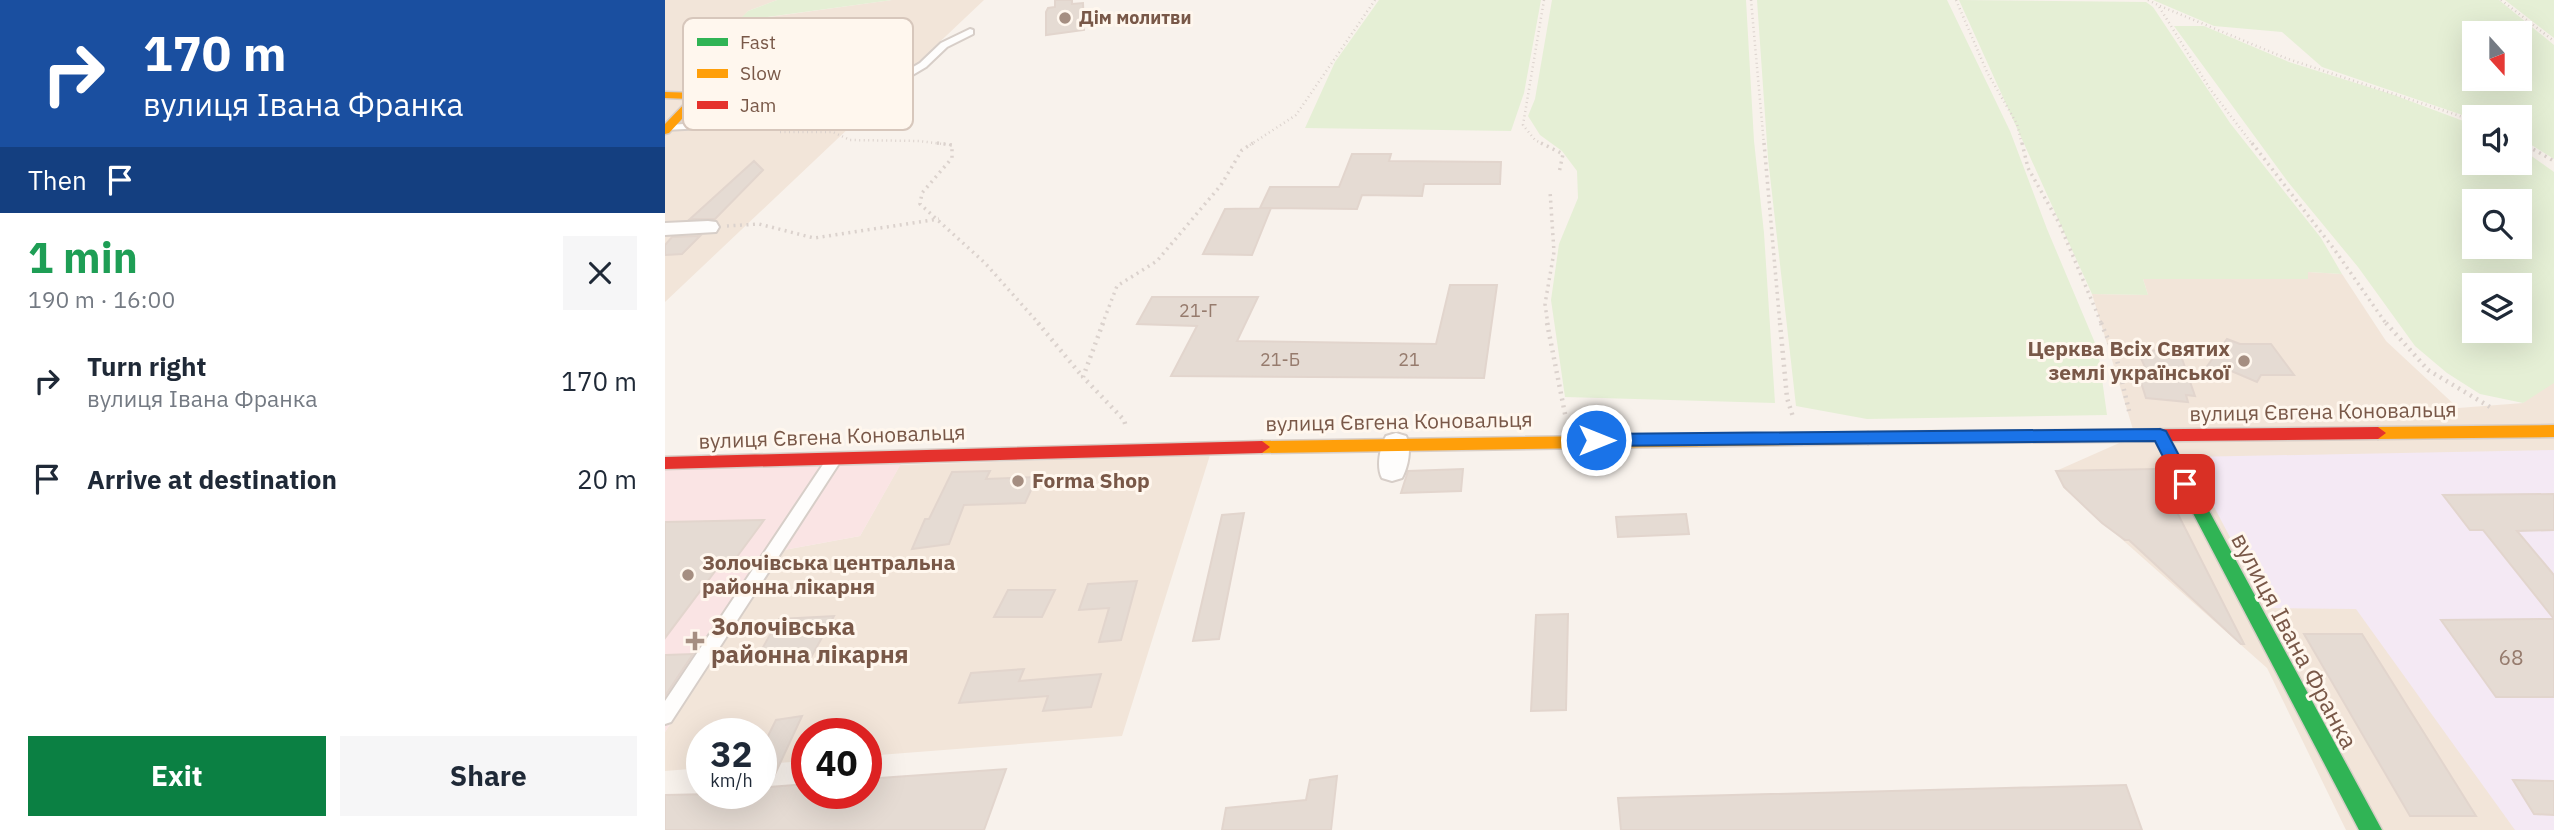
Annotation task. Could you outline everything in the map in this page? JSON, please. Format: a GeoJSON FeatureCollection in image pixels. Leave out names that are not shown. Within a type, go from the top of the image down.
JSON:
{"type":"FeatureCollection","features":[{"type":"Feature","properties":{"kind":"street"},"geometry":{"type":"LineString","coordinates":[[665,95],[683,96]]}},
{"type":"Feature","properties":{"kind":"street"},"geometry":{"type":"LineString","coordinates":[[667,130],[683,114]]}},
{"type":"Feature","properties":{"kind":"street"},"geometry":{"type":"LineString","coordinates":[[665,229],[708,227]]}},
{"type":"Feature","properties":{"kind":"street"},"geometry":{"type":"LineString","coordinates":[[2543,431],[2554,415]]}},
{"type":"Feature","properties":{"kind":"street","name":"вулиця Євгена Коновальця"},"geometry":{"type":"LineString","coordinates":[[665,463],[1132,449],[1571,440],[2543,431]]}},
{"type":"Feature","properties":{"kind":"street","name":"вулиця Івана Франка"},"geometry":{"type":"LineString","coordinates":[[2160,435],[2371,830]]}},
{"type":"Feature","properties":{"kind":"street"},"geometry":{"type":"LineString","coordinates":[[1392,471],[1396,443]]}},
{"type":"Feature","properties":{"kind":"lane"},"geometry":{"type":"LineString","coordinates":[[913,71],[944,45],[971,32]]}},
{"type":"Feature","properties":{"kind":"lane"},"geometry":{"type":"LineString","coordinates":[[665,716],[836,457]]}},
{"type":"Feature","properties":{"kind":"path"},"geometry":{"type":"LineString","coordinates":[[1083,377],[1117,286],[1157,261],[1221,185],[1242,149],[1296,116],[1375,0]]}},
{"type":"Feature","properties":{"kind":"path"},"geometry":{"type":"LineString","coordinates":[[1544,0],[1523,125],[1535,140],[1563,154],[1559,173]]}},
{"type":"Feature","properties":{"kind":"path"},"geometry":{"type":"LineString","coordinates":[[1751,0],[1787,398],[1800,438]]}},
{"type":"Feature","properties":{"kind":"path"},"geometry":{"type":"LineString","coordinates":[[1956,0],[1987,72],[2017,124],[2028,168],[2059,223],[2117,360],[2135,436]]}},
{"type":"Feature","properties":{"kind":"path"},"geometry":{"type":"LineString","coordinates":[[2148,0],[2288,59],[2462,117]]}},
{"type":"Feature","properties":{"kind":"path"},"geometry":{"type":"LineString","coordinates":[[2501,0],[2554,41]]}},
{"type":"Feature","properties":{"kind":"path"},"geometry":{"type":"LineString","coordinates":[[2158,5],[2210,89],[2334,249],[2395,336],[2428,370],[2543,431]]}},
{"type":"Feature","properties":{"kind":"path"},"geometry":{"type":"LineString","coordinates":[[772,130],[790,134],[833,132],[850,140],[952,145],[952,158],[922,193],[919,204],[940,219],[1014,295],[1083,377],[1124,420],[1132,449]]}},
{"type":"Feature","properties":{"kind":"path"},"geometry":{"type":"LineString","coordinates":[[2532,149],[2554,161]]}},
{"type":"Feature","properties":{"kind":"path"},"geometry":{"type":"LineString","coordinates":[[1549,191],[1554,252],[1545,304],[1551,350],[1571,440]]}},
{"type":"Feature","properties":{"kind":"path"},"geometry":{"type":"LineString","coordinates":[[708,227],[759,224],[814,238],[940,219]]}},
{"type":"Feature","properties":{"kind":"shaded area"},"geometry":{"type":"Polygon","coordinates":[[[665,0],[777,0],[748,11],[742,18],[683,18],[683,130],[847,130],[665,302],[665,0]]]}},
{"type":"Feature","properties":{"kind":"shaded area"},"geometry":{"type":"Polygon","coordinates":[[[892,0],[984,0],[913,67],[913,18],[762,18],[892,0]]]}},
{"type":"Feature","properties":{"kind":"shaded area"},"geometry":{"type":"Polygon","coordinates":[[[2308,272],[2342,274],[2386,341],[2458,408],[2523,403],[2554,377],[2554,830],[2346,830],[2267,668],[2064,488],[2056,471],[2135,436],[2092,294],[2148,295],[2143,279],[2307,279],[2308,272]]]}},
{"type":"Feature","properties":{"kind":"shaded area"},"geometry":{"type":"Polygon","coordinates":[[[2554,450],[2554,830],[2515,830],[2356,609],[2267,608],[2188,457],[2554,450]]]}},
{"type":"Feature","properties":{"kind":"shaded area","name":"Золочівська районна лікарня"},"geometry":{"type":"Polygon","coordinates":[[[906,455],[860,536],[784,550],[665,732],[665,463],[906,455]]]}},
{"type":"Feature","properties":{"kind":"shaded area"},"geometry":{"type":"Polygon","coordinates":[[[1210,455],[1122,736],[882,755],[882,718],[791,718],[791,762],[777,763],[777,718],[686,718],[686,769],[665,771],[665,732],[784,550],[860,536],[900,465],[1210,455]]]}},
{"type":"Feature","properties":{"kind":"green space"},"geometry":{"type":"Polygon","coordinates":[[[777,0],[892,0],[760,18],[741,18],[748,11],[777,0]]]}},
{"type":"Feature","properties":{"kind":"green space"},"geometry":{"type":"Polygon","coordinates":[[[1379,0],[1541,0],[1524,93],[1511,131],[1305,128],[1335,62],[1379,0]]]}},
{"type":"Feature","properties":{"kind":"green space"},"geometry":{"type":"Polygon","coordinates":[[[1552,0],[1746,0],[1754,141],[1764,233],[1775,403],[1565,397],[1551,300],[1559,244],[1578,198],[1577,171],[1562,151],[1540,135],[1528,116],[1535,99],[1552,0]]]}},
{"type":"Feature","properties":{"kind":"green space"},"geometry":{"type":"Polygon","coordinates":[[[1757,0],[1947,0],[2010,131],[2047,229],[2098,350],[2107,415],[1867,419],[1796,406],[1768,158],[1757,0]]]}},
{"type":"Feature","properties":{"kind":"green space"},"geometry":{"type":"Polygon","coordinates":[[[1959,0],[2146,2],[2153,7],[2230,123],[2321,238],[2342,274],[2308,272],[2308,279],[2143,279],[2148,295],[2092,294],[1959,0]]]}},
{"type":"Feature","properties":{"kind":"green space"},"geometry":{"type":"Polygon","coordinates":[[[2153,0],[2499,0],[2525,21],[2462,21],[2462,91],[2532,91],[2532,27],[2554,45],[2554,159],[2532,145],[2532,105],[2462,105],[2462,115],[2322,67],[2282,32],[2214,26],[2153,0]]]}},
{"type":"Feature","properties":{"kind":"green space"},"geometry":{"type":"Polygon","coordinates":[[[2505,0],[2554,0],[2554,38],[2505,0]]]}},
{"type":"Feature","properties":{"kind":"green space"},"geometry":{"type":"Polygon","coordinates":[[[2174,26],[2204,26],[2289,62],[2394,95],[2462,120],[2462,175],[2532,175],[2532,156],[2554,172],[2554,383],[2523,403],[2480,394],[2447,373],[2415,346],[2358,267],[2288,182],[2174,26]]]}},
{"type":"Feature","properties":{"kind":"building","name":"Дім молитви"},"geometry":{"type":"Polygon","coordinates":[[[1055,0],[1072,0],[1072,4],[1083,3],[1084,30],[1046,35],[1046,12],[1048,8],[1055,7],[1055,0]]]}},
{"type":"Feature","properties":{"kind":"building"},"geometry":{"type":"Polygon","coordinates":[[[1352,154],[1391,154],[1389,161],[1501,162],[1500,184],[1424,184],[1422,196],[1362,195],[1357,209],[1260,208],[1270,187],[1339,187],[1352,154]]]}},
{"type":"Feature","properties":{"kind":"building"},"geometry":{"type":"Polygon","coordinates":[[[754,161],[763,170],[715,219],[690,219],[754,161]]]}},
{"type":"Feature","properties":{"kind":"building"},"geometry":{"type":"Polygon","coordinates":[[[1271,208],[1252,255],[1203,254],[1225,209],[1271,208]]]}},
{"type":"Feature","properties":{"kind":"building"},"geometry":{"type":"Polygon","coordinates":[[[700,236],[682,254],[665,255],[665,245],[672,237],[700,236]]]}},
{"type":"Feature","properties":{"kind":"building"},"geometry":{"type":"Polygon","coordinates":[[[1450,285],[1497,285],[1484,378],[1171,376],[1197,326],[1137,324],[1152,297],[1258,297],[1237,341],[1436,344],[1450,285]]]}},
{"type":"Feature","properties":{"kind":"building","name":"Церква Всіх Святих землі української"},"geometry":{"type":"Polygon","coordinates":[[[2227,339],[2240,344],[2271,344],[2294,375],[2261,375],[2257,382],[2229,370],[2205,369],[2227,339]]]}},
{"type":"Feature","properties":{"kind":"building"},"geometry":{"type":"Polygon","coordinates":[[[2137,349],[2180,353],[2195,396],[2186,395],[2188,402],[2146,398],[2138,373],[2148,374],[2137,349]]]}},
{"type":"Feature","properties":{"kind":"building"},"geometry":{"type":"Polygon","coordinates":[[[1463,469],[1461,491],[1401,493],[1408,471],[1463,469]]]}},
{"type":"Feature","properties":{"kind":"building"},"geometry":{"type":"Polygon","coordinates":[[[2155,469],[2244,644],[2129,540],[2125,540],[2102,523],[2064,487],[2056,471],[2155,469]]]}},
{"type":"Feature","properties":{"kind":"building"},"geometry":{"type":"Polygon","coordinates":[[[990,471],[986,479],[1037,477],[1025,503],[964,505],[949,544],[912,549],[925,519],[929,519],[952,472],[990,471]]]}},
{"type":"Feature","properties":{"kind":"building"},"geometry":{"type":"Polygon","coordinates":[[[2554,494],[2554,530],[2517,531],[2554,575],[2554,619],[2483,530],[2470,530],[2443,495],[2554,494]]]}},
{"type":"Feature","properties":{"kind":"building"},"geometry":{"type":"Polygon","coordinates":[[[1244,513],[1219,639],[1193,641],[1222,515],[1244,513]]]}},
{"type":"Feature","properties":{"kind":"building"},"geometry":{"type":"Polygon","coordinates":[[[1686,514],[1689,534],[1618,537],[1616,517],[1686,514]]]}},
{"type":"Feature","properties":{"kind":"building","name":"Золочівська центральна районна лікарня"},"geometry":{"type":"Polygon","coordinates":[[[764,520],[736,558],[725,558],[665,638],[665,522],[764,520]]]}},
{"type":"Feature","properties":{"kind":"building"},"geometry":{"type":"Polygon","coordinates":[[[1137,581],[1121,640],[1099,642],[1109,608],[1079,610],[1088,584],[1137,581]]]}},
{"type":"Feature","properties":{"kind":"building"},"geometry":{"type":"Polygon","coordinates":[[[1008,590],[1055,590],[1042,617],[994,617],[1008,590]]]}},
{"type":"Feature","properties":{"kind":"building"},"geometry":{"type":"Polygon","coordinates":[[[1568,614],[1566,710],[1531,711],[1536,615],[1568,614]]]}},
{"type":"Feature","properties":{"kind":"building"},"geometry":{"type":"Polygon","coordinates":[[[834,616],[810,659],[754,663],[779,619],[834,616]]]}},
{"type":"Feature","properties":{"kind":"building"},"geometry":{"type":"Polygon","coordinates":[[[2554,619],[2554,697],[2496,697],[2441,620],[2554,619]]]}},
{"type":"Feature","properties":{"kind":"building"},"geometry":{"type":"Polygon","coordinates":[[[2304,634],[2362,634],[2476,816],[2410,816],[2304,634]]]}},
{"type":"Feature","properties":{"kind":"building"},"geometry":{"type":"Polygon","coordinates":[[[693,654],[665,696],[665,655],[693,654]]]}},
{"type":"Feature","properties":{"kind":"building"},"geometry":{"type":"Polygon","coordinates":[[[1024,669],[1019,681],[1101,674],[1091,707],[1043,711],[1048,696],[959,703],[971,673],[1024,669]]]}},
{"type":"Feature","properties":{"kind":"building"},"geometry":{"type":"Polygon","coordinates":[[[802,716],[791,718],[791,740],[777,770],[777,720],[802,716]]]}},
{"type":"Feature","properties":{"kind":"building"},"geometry":{"type":"Polygon","coordinates":[[[1006,769],[984,830],[665,830],[665,795],[686,795],[686,809],[777,809],[777,786],[791,785],[791,809],[882,809],[882,778],[1006,769]]]}},
{"type":"Feature","properties":{"kind":"building"},"geometry":{"type":"Polygon","coordinates":[[[1337,776],[1331,830],[1222,830],[1226,808],[1306,800],[1310,780],[1337,776]]]}},
{"type":"Feature","properties":{"kind":"building"},"geometry":{"type":"Polygon","coordinates":[[[2513,780],[2554,781],[2554,815],[2534,814],[2513,780]]]}},
{"type":"Feature","properties":{"kind":"building"},"geometry":{"type":"Polygon","coordinates":[[[2126,785],[2142,830],[1621,830],[1618,798],[2126,785]]]}},
{"type":"Feature","properties":{"kind":"traffic: fast"},"geometry":{"type":"LineString","coordinates":[[2160,435],[2371,830]]}},
{"type":"Feature","properties":{"kind":"traffic: slow"},"geometry":{"type":"LineString","coordinates":[[665,95],[683,96]]}},
{"type":"Feature","properties":{"kind":"traffic: slow"},"geometry":{"type":"LineString","coordinates":[[665,131],[683,112]]}},
{"type":"Feature","properties":{"kind":"traffic: slow"},"geometry":{"type":"LineString","coordinates":[[2378,433],[2554,431]]}},
{"type":"Feature","properties":{"kind":"traffic: slow"},"geometry":{"type":"LineString","coordinates":[[1262,447],[1868,438]]}},
{"type":"Feature","properties":{"kind":"traffic: jam"},"geometry":{"type":"LineString","coordinates":[[1868,438],[2378,433]]}},
{"type":"Feature","properties":{"kind":"traffic: jam"},"geometry":{"type":"LineString","coordinates":[[665,463],[1262,447]]}},
{"type":"Feature","properties":{"kind":"place","name":"Дім молитви"},"geometry":{"type":"Point","coordinates":[1065,18]}},
{"type":"Feature","properties":{"kind":"place","name":"Церква Всіх Святих землі української"},"geometry":{"type":"Point","coordinates":[2244,361]}},
{"type":"Feature","properties":{"kind":"place","name":"Forma Shop"},"geometry":{"type":"Point","coordinates":[1018,481]}},
{"type":"Feature","properties":{"kind":"place","name":"Золочівська центральна районна лікарня"},"geometry":{"type":"Point","coordinates":[688,575]}},
{"type":"Feature","properties":{"kind":"place","name":"Золочівська районна лікарня"},"geometry":{"type":"Point","coordinates":[695,641]}},
{"type":"Feature","properties":{"kind":"route"},"geometry":{"type":"LineString","coordinates":[[1596,440],[2160,435],[2185,484]]}}]}
